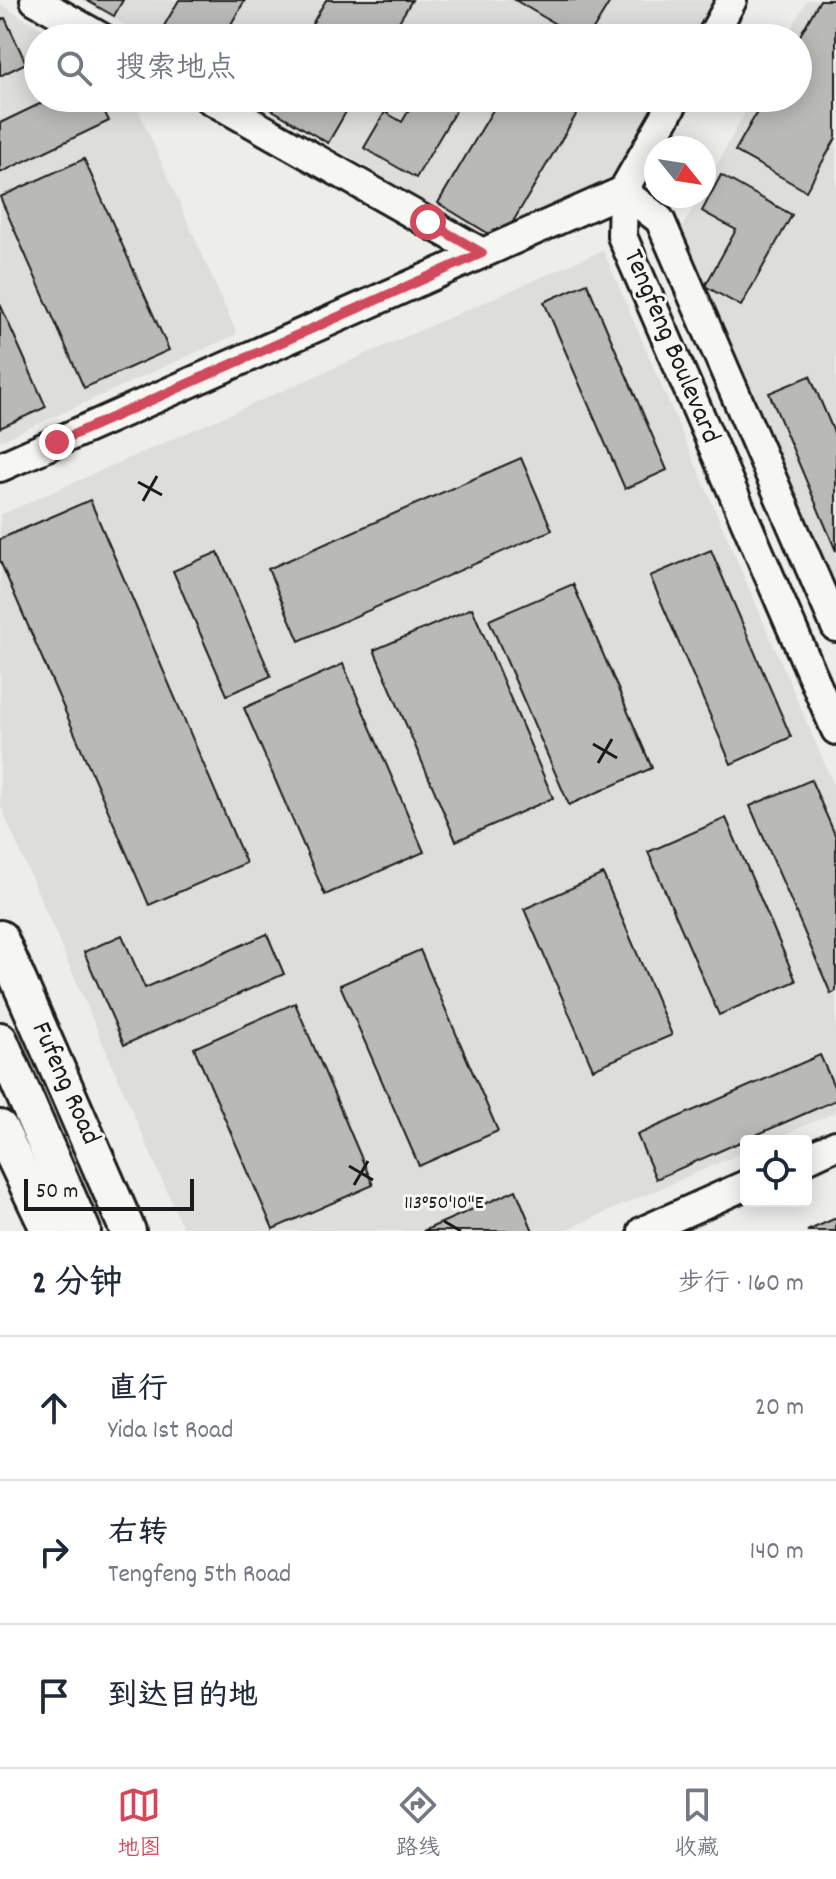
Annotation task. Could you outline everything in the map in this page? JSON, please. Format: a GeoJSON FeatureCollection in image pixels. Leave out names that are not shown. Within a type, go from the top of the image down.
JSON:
{"type":"FeatureCollection","features":[{"type":"Feature","properties":{"kind":"main road","name":"Fufeng Road"},"geometry":{"type":"LineString","coordinates":[[0,938],[128,1231]]}},
{"type":"Feature","properties":{"kind":"main road","name":"Fufeng Road"},"geometry":{"type":"LineString","coordinates":[[0,1040],[83,1231]]}},
{"type":"Feature","properties":{"kind":"main road"},"geometry":{"type":"LineString","coordinates":[[0,1128],[49,1231]]}},
{"type":"Feature","properties":{"kind":"street"},"geometry":{"type":"LineString","coordinates":[[35,0],[77,24]]}},
{"type":"Feature","properties":{"kind":"street"},"geometry":{"type":"LineString","coordinates":[[719,24],[732,0]]}},
{"type":"Feature","properties":{"kind":"street"},"geometry":{"type":"LineString","coordinates":[[233,112],[482,253]]}},
{"type":"Feature","properties":{"kind":"street"},"geometry":{"type":"LineString","coordinates":[[0,467],[623,191],[668,112]]}},
{"type":"Feature","properties":{"kind":"street","name":"Tengfeng Boulevard"},"geometry":{"type":"LineString","coordinates":[[623,191],[660,220],[836,627]]}},
{"type":"Feature","properties":{"kind":"street","name":"Tengfeng Boulevard"},"geometry":{"type":"LineString","coordinates":[[623,191],[622,236],[836,730]]}},
{"type":"Feature","properties":{"kind":"street"},"geometry":{"type":"LineString","coordinates":[[812,1156],[836,1145]]}},
{"type":"Feature","properties":{"kind":"street"},"geometry":{"type":"LineString","coordinates":[[643,1231],[740,1188]]}},
{"type":"Feature","properties":{"kind":"shaded area"},"geometry":{"type":"Polygon","coordinates":[[[82,0],[716,0],[701,24],[123,24],[82,0]]]}},
{"type":"Feature","properties":{"kind":"shaded area"},"geometry":{"type":"Polygon","coordinates":[[[807,0],[836,0],[836,586],[682,227],[693,208],[716,208],[716,166],[745,112],[812,112],[812,24],[794,24],[807,0]]]}},
{"type":"Feature","properties":{"kind":"shaded area"},"geometry":{"type":"Polygon","coordinates":[[[0,4],[34,24],[24,24],[24,112],[139,112],[237,334],[0,441],[0,4]]]}},
{"type":"Feature","properties":{"kind":"shaded area"},"geometry":{"type":"Polygon","coordinates":[[[273,112],[650,112],[611,177],[485,237],[273,112]]]}},
{"type":"Feature","properties":{"kind":"shaded area"},"geometry":{"type":"Polygon","coordinates":[[[603,250],[836,790],[836,1112],[783,1135],[740,1135],[740,1154],[563,1231],[184,1231],[0,805],[0,515],[603,250]]]}},
{"type":"Feature","properties":{"kind":"building"},"geometry":{"type":"Polygon","coordinates":[[[86,0],[123,0],[114,16],[86,0]]]}},
{"type":"Feature","properties":{"kind":"building"},"geometry":{"type":"Polygon","coordinates":[[[179,0],[245,0],[231,24],[165,24],[179,0]]]}},
{"type":"Feature","properties":{"kind":"building"},"geometry":{"type":"Polygon","coordinates":[[[326,0],[412,0],[397,24],[312,24],[326,0]]]}},
{"type":"Feature","properties":{"kind":"building"},"geometry":{"type":"Polygon","coordinates":[[[515,0],[611,0],[596,24],[555,24],[515,0]]]}},
{"type":"Feature","properties":{"kind":"building"},"geometry":{"type":"Polygon","coordinates":[[[820,0],[836,0],[836,138],[806,191],[735,151],[757,112],[812,112],[812,24],[806,24],[820,0]]]}},
{"type":"Feature","properties":{"kind":"building"},"geometry":{"type":"Polygon","coordinates":[[[5,18],[24,64],[0,76],[0,20],[5,18]]]}},
{"type":"Feature","properties":{"kind":"building"},"geometry":{"type":"Polygon","coordinates":[[[24,111],[105,112],[109,121],[0,173],[0,123],[24,111]]]}},
{"type":"Feature","properties":{"kind":"building"},"geometry":{"type":"Polygon","coordinates":[[[276,112],[346,112],[328,143],[276,112]]]}},
{"type":"Feature","properties":{"kind":"building"},"geometry":{"type":"Polygon","coordinates":[[[385,112],[402,122],[408,112],[455,112],[416,178],[364,148],[385,112]]]}},
{"type":"Feature","properties":{"kind":"building"},"geometry":{"type":"Polygon","coordinates":[[[492,112],[578,112],[511,225],[491,235],[438,203],[492,112]]]}},
{"type":"Feature","properties":{"kind":"building"},"geometry":{"type":"Polygon","coordinates":[[[84,159],[169,350],[84,388],[0,197],[84,159]]]}},
{"type":"Feature","properties":{"kind":"building"},"geometry":{"type":"Polygon","coordinates":[[[721,175],[792,215],[741,306],[705,286],[736,230],[702,211],[704,208],[716,208],[716,184],[721,175]]]}},
{"type":"Feature","properties":{"kind":"building"},"geometry":{"type":"Polygon","coordinates":[[[587,283],[667,470],[625,489],[544,302],[587,283]]]}},
{"type":"Feature","properties":{"kind":"building"},"geometry":{"type":"Polygon","coordinates":[[[0,304],[46,407],[0,428],[0,304]]]}},
{"type":"Feature","properties":{"kind":"building"},"geometry":{"type":"Polygon","coordinates":[[[810,376],[836,437],[836,551],[769,393],[810,376]]]}},
{"type":"Feature","properties":{"kind":"building"},"geometry":{"type":"Polygon","coordinates":[[[521,458],[552,530],[299,641],[268,569],[521,458]]]}},
{"type":"Feature","properties":{"kind":"building"},"geometry":{"type":"Polygon","coordinates":[[[90,500],[246,863],[149,905],[0,561],[0,539],[90,500]]]}},
{"type":"Feature","properties":{"kind":"building"},"geometry":{"type":"Polygon","coordinates":[[[711,550],[791,737],[731,764],[650,576],[711,550]]]}},
{"type":"Feature","properties":{"kind":"building"},"geometry":{"type":"Polygon","coordinates":[[[218,552],[271,676],[227,695],[173,571],[218,552]]]}},
{"type":"Feature","properties":{"kind":"building"},"geometry":{"type":"Polygon","coordinates":[[[573,584],[652,768],[569,805],[489,620],[573,584]]]}},
{"type":"Feature","properties":{"kind":"building"},"geometry":{"type":"Polygon","coordinates":[[[472,608],[553,798],[456,841],[374,650],[472,608]]]}},
{"type":"Feature","properties":{"kind":"building"},"geometry":{"type":"Polygon","coordinates":[[[343,664],[424,852],[325,895],[244,708],[343,664]]]}},
{"type":"Feature","properties":{"kind":"building"},"geometry":{"type":"Polygon","coordinates":[[[811,780],[836,837],[836,991],[831,994],[750,806],[811,780]]]}},
{"type":"Feature","properties":{"kind":"building"},"geometry":{"type":"Polygon","coordinates":[[[726,818],[796,981],[719,1015],[648,852],[726,818]]]}},
{"type":"Feature","properties":{"kind":"building"},"geometry":{"type":"Polygon","coordinates":[[[603,874],[672,1035],[593,1069],[524,909],[603,874]]]}},
{"type":"Feature","properties":{"kind":"building"},"geometry":{"type":"Polygon","coordinates":[[[267,934],[284,974],[124,1045],[84,952],[122,935],[145,988],[267,934]]]}},
{"type":"Feature","properties":{"kind":"building"},"geometry":{"type":"Polygon","coordinates":[[[420,950],[498,1131],[419,1166],[340,985],[420,950]]]}},
{"type":"Feature","properties":{"kind":"building"},"geometry":{"type":"Polygon","coordinates":[[[295,1003],[373,1185],[273,1229],[194,1048],[295,1003]]]}},
{"type":"Feature","properties":{"kind":"building"},"geometry":{"type":"Polygon","coordinates":[[[820,1055],[836,1091],[836,1100],[756,1135],[740,1135],[740,1142],[656,1179],[637,1135],[820,1055]]]}},
{"type":"Feature","properties":{"kind":"building"},"geometry":{"type":"Polygon","coordinates":[[[516,1190],[533,1231],[423,1231],[516,1190]]]}},
{"type":"Feature","properties":{"kind":"building"},"geometry":{"type":"Polygon","coordinates":[[[836,1218],[836,1231],[807,1231],[836,1218]]]}},
{"type":"Feature","properties":{"kind":"route"},"geometry":{"type":"LineString","coordinates":[[57,442],[482,253],[428,222]]}}]}
